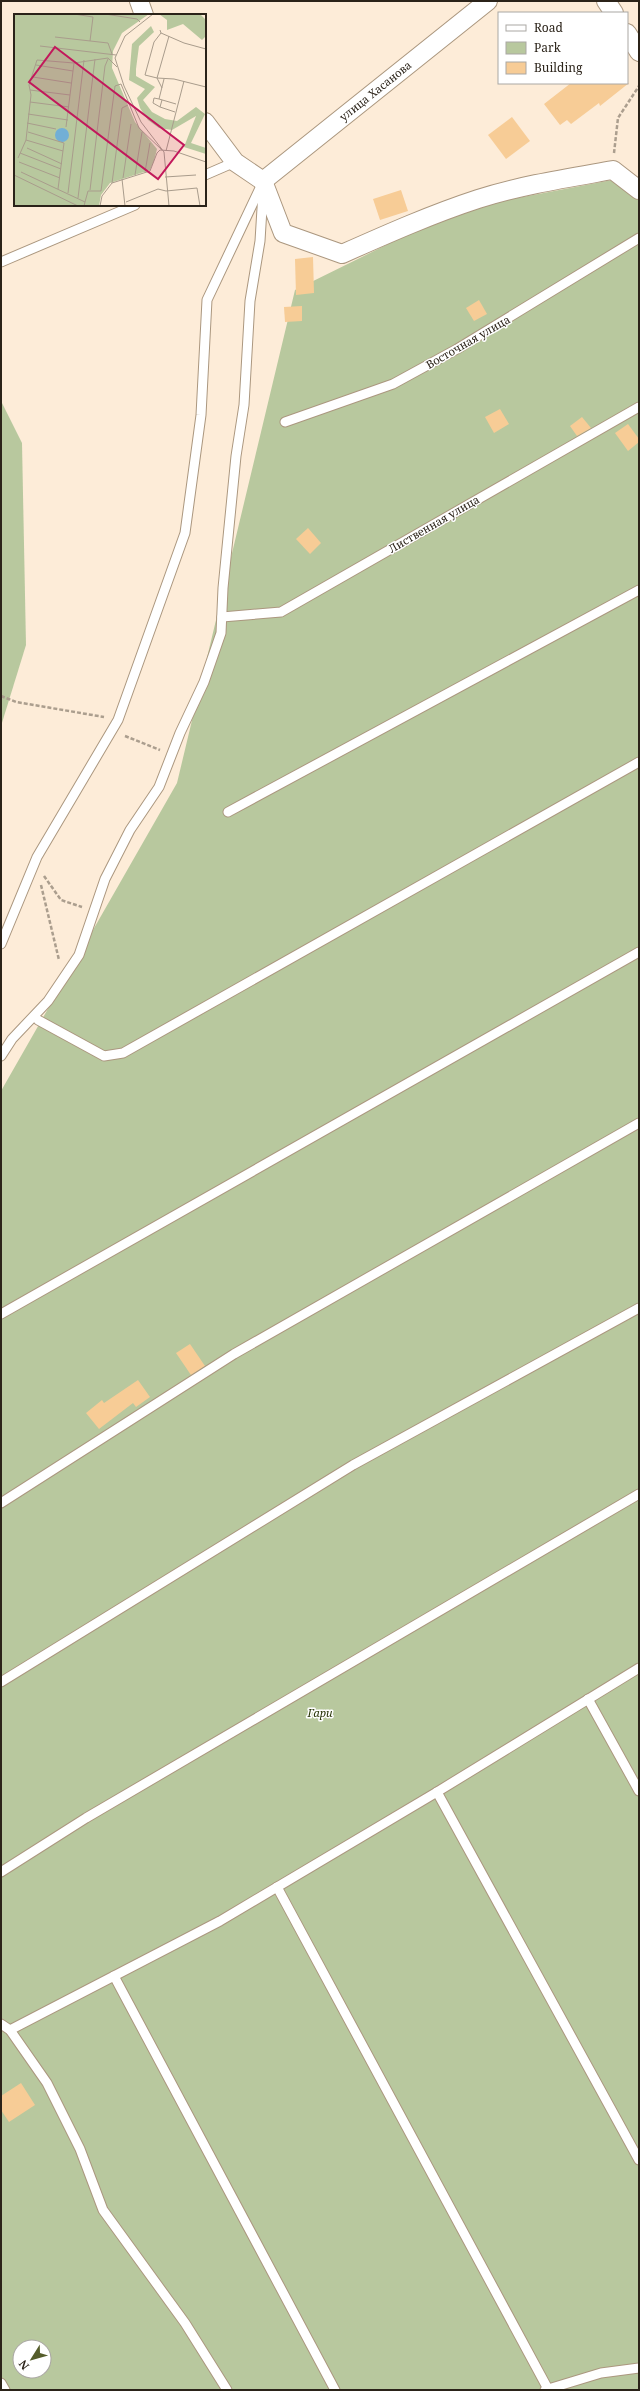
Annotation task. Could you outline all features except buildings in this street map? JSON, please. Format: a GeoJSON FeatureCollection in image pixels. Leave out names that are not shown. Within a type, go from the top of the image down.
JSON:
{"type":"FeatureCollection","features":[{"type":"Feature","properties":{"kind":"street"},"geometry":{"type":"LineString","coordinates":[[139,1],[144,14]]}},
{"type":"Feature","properties":{"kind":"street","name":"улица Хасанова"},"geometry":{"type":"LineString","coordinates":[[263,181],[488,1]]}},
{"type":"Feature","properties":{"kind":"street"},"geometry":{"type":"LineString","coordinates":[[606,1],[613,12]]}},
{"type":"Feature","properties":{"kind":"street"},"geometry":{"type":"LineString","coordinates":[[628,35],[639,52]]}},
{"type":"Feature","properties":{"kind":"street"},"geometry":{"type":"LineString","coordinates":[[206,123],[235,162],[263,181],[284,234],[342,254],[419,220],[479,199],[528,186],[613,170],[639,190]]}},
{"type":"Feature","properties":{"kind":"lane"},"geometry":{"type":"LineString","coordinates":[[206,175],[235,162]]}},
{"type":"Feature","properties":{"kind":"lane"},"geometry":{"type":"LineString","coordinates":[[1,1056],[12,1039],[48,1001],[78,955],[100,894],[130,830],[159,787],[171,754],[204,682],[221,633],[236,456],[244,405],[250,301],[260,241],[263,181]]}},
{"type":"Feature","properties":{"kind":"lane"},"geometry":{"type":"LineString","coordinates":[[1,944],[35,862],[118,720],[184,533],[201,415],[207,300],[263,181]]}},
{"type":"Feature","properties":{"kind":"lane"},"geometry":{"type":"LineString","coordinates":[[1,262],[133,206]]}},
{"type":"Feature","properties":{"kind":"lane","name":"Восточная улица"},"geometry":{"type":"LineString","coordinates":[[285,422],[393,384],[457,349],[639,238]]}},
{"type":"Feature","properties":{"kind":"lane","name":"Лиственная улица"},"geometry":{"type":"LineString","coordinates":[[222,617],[281,612],[639,407]]}},
{"type":"Feature","properties":{"kind":"lane"},"geometry":{"type":"LineString","coordinates":[[228,812],[639,590]]}},
{"type":"Feature","properties":{"kind":"lane"},"geometry":{"type":"LineString","coordinates":[[38,1020],[104,1056],[122,1053],[639,762]]}},
{"type":"Feature","properties":{"kind":"lane"},"geometry":{"type":"LineString","coordinates":[[1,1314],[639,952]]}},
{"type":"Feature","properties":{"kind":"lane"},"geometry":{"type":"LineString","coordinates":[[1,1503],[234,1354],[639,1122]]}},
{"type":"Feature","properties":{"kind":"lane"},"geometry":{"type":"LineString","coordinates":[[1,1682],[353,1465],[639,1308]]}},
{"type":"Feature","properties":{"kind":"lane"},"geometry":{"type":"LineString","coordinates":[[1,1872],[86,1818],[639,1494]]}},
{"type":"Feature","properties":{"kind":"lane"},"geometry":{"type":"LineString","coordinates":[[10,2030],[220,1921],[437,1792],[639,1668]]}},
{"type":"Feature","properties":{"kind":"lane"},"geometry":{"type":"LineString","coordinates":[[588,1699],[639,1791]]}},
{"type":"Feature","properties":{"kind":"lane"},"geometry":{"type":"LineString","coordinates":[[437,1792],[639,2160]]}},
{"type":"Feature","properties":{"kind":"lane"},"geometry":{"type":"LineString","coordinates":[[277,1887],[546,2390],[601,2373],[639,2368]]}},
{"type":"Feature","properties":{"kind":"lane"},"geometry":{"type":"LineString","coordinates":[[114,1976],[336,2390]]}},
{"type":"Feature","properties":{"kind":"lane"},"geometry":{"type":"LineString","coordinates":[[1,2024],[10,2030],[47,2083],[80,2149],[102,2210],[185,2322],[227,2390]]}},
{"type":"Feature","properties":{"kind":"lane"},"geometry":{"type":"LineString","coordinates":[[1,2383],[5,2390]]}},
{"type":"Feature","properties":{"kind":"path"},"geometry":{"type":"LineString","coordinates":[[613,170],[618,118],[639,86]]}},
{"type":"Feature","properties":{"kind":"path"},"geometry":{"type":"LineString","coordinates":[[1,696],[16,702],[118,720]]}},
{"type":"Feature","properties":{"kind":"path"},"geometry":{"type":"LineString","coordinates":[[112,730],[171,754]]}},
{"type":"Feature","properties":{"kind":"path"},"geometry":{"type":"LineString","coordinates":[[35,862],[61,900],[81,907],[100,894]]}},
{"type":"Feature","properties":{"kind":"path"},"geometry":{"type":"LineString","coordinates":[[35,862],[63,978]]}},
{"type":"Feature","properties":{"kind":"green space","name":"Гари"},"geometry":{"type":"Polygon","coordinates":[[[612,180],[639,201],[639,2390],[1,2390],[1,1091],[177,783],[295,290],[459,209],[612,180]]]}},
{"type":"Feature","properties":{"kind":"green space"},"geometry":{"type":"Polygon","coordinates":[[[1,401],[22,443],[26,645],[1,726],[1,401]]]}}]}
